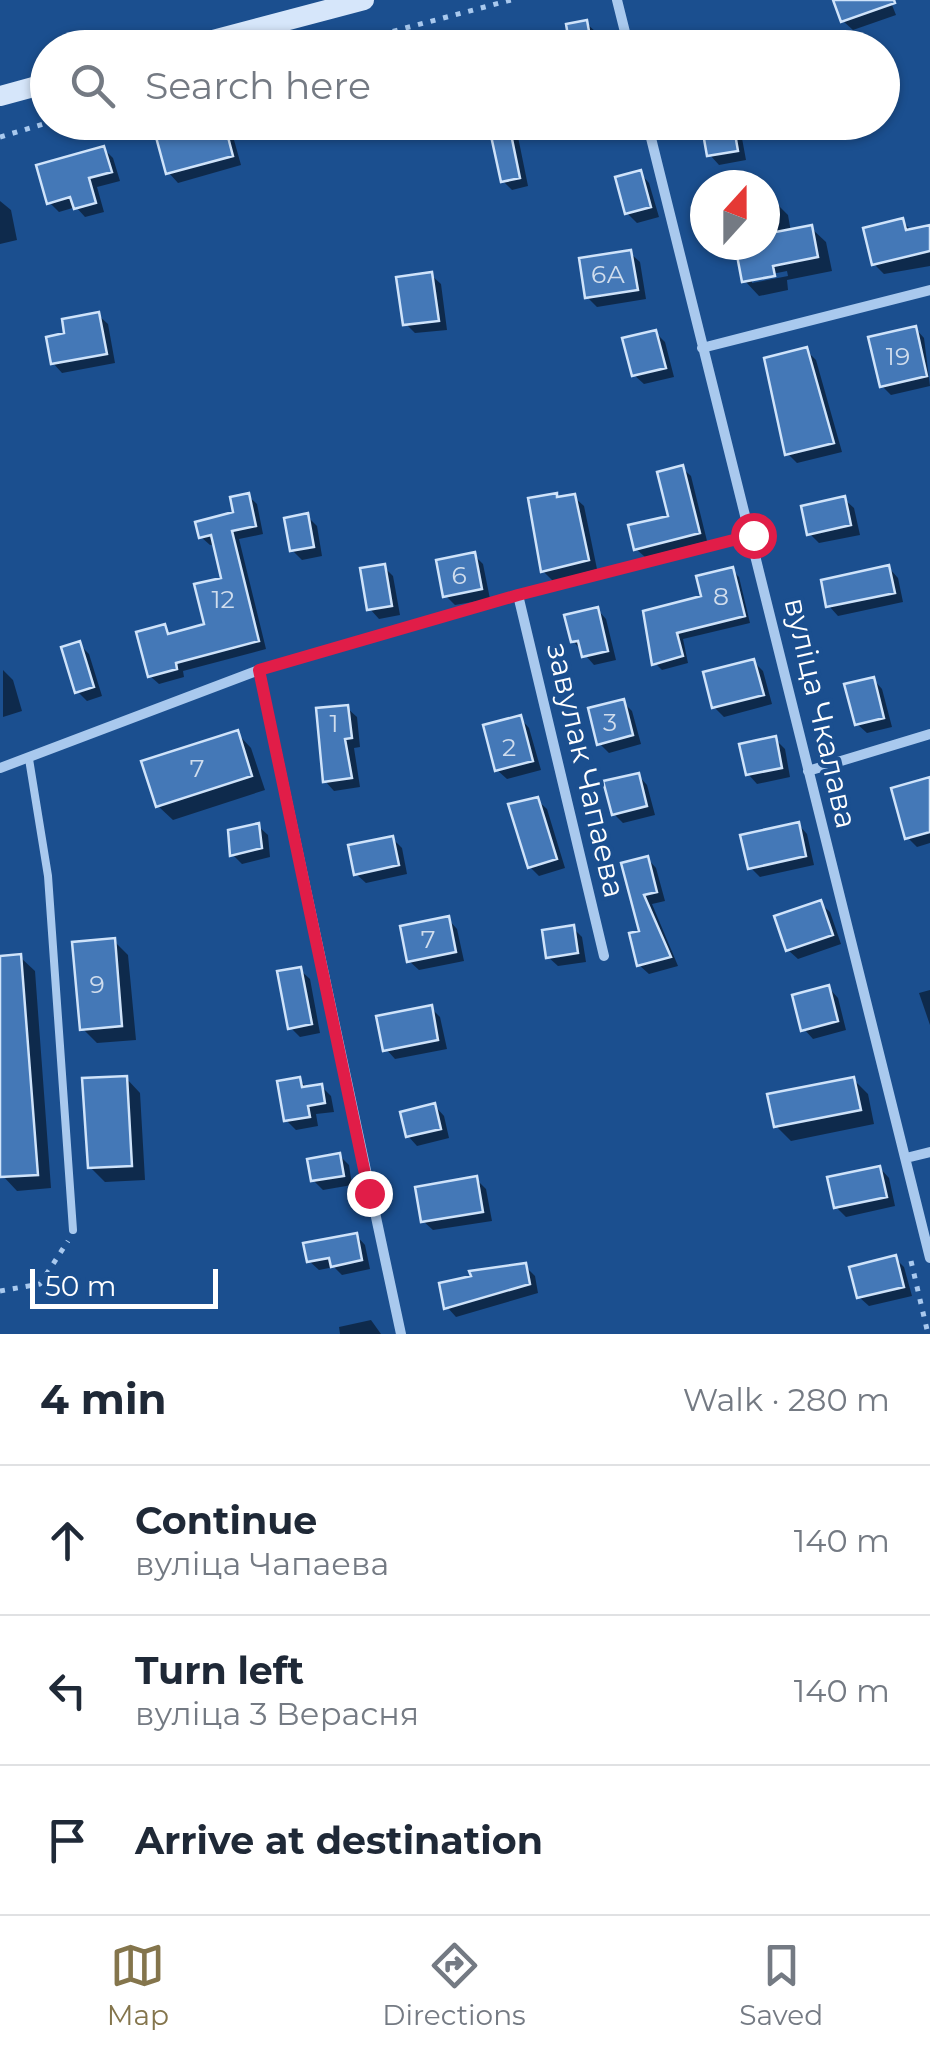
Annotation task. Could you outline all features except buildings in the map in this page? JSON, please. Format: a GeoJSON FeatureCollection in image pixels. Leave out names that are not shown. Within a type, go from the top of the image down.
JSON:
{"type":"FeatureCollection","features":[{"type":"Feature","properties":{"kind":"main road"},"geometry":{"type":"LineString","coordinates":[[251,30],[364,0]]}},
{"type":"Feature","properties":{"kind":"main road"},"geometry":{"type":"LineString","coordinates":[[0,96],[30,88]]}},
{"type":"Feature","properties":{"kind":"street"},"geometry":{"type":"LineString","coordinates":[[617,0],[624,30]]}},
{"type":"Feature","properties":{"kind":"street","name":"вуліца Чкалава"},"geometry":{"type":"LineString","coordinates":[[651,140],[753,535],[930,1258]]}},
{"type":"Feature","properties":{"kind":"street"},"geometry":{"type":"LineString","coordinates":[[702,348],[930,290]]}},
{"type":"Feature","properties":{"kind":"street"},"geometry":{"type":"LineString","coordinates":[[0,768],[259,670],[518,595],[753,535]]}},
{"type":"Feature","properties":{"kind":"street","name":"завулак Чапаева"},"geometry":{"type":"LineString","coordinates":[[518,595],[604,956]]}},
{"type":"Feature","properties":{"kind":"street"},"geometry":{"type":"LineString","coordinates":[[259,670],[401,1334]]}},
{"type":"Feature","properties":{"kind":"street"},"geometry":{"type":"LineString","coordinates":[[808,771],[930,734]]}},
{"type":"Feature","properties":{"kind":"street"},"geometry":{"type":"LineString","coordinates":[[906,1158],[930,1152]]}},
{"type":"Feature","properties":{"kind":"lane"},"geometry":{"type":"LineString","coordinates":[[29,759],[48,876],[73,1230]]}},
{"type":"Feature","properties":{"kind":"path"},"geometry":{"type":"LineString","coordinates":[[395,30],[510,0]]}},
{"type":"Feature","properties":{"kind":"path"},"geometry":{"type":"LineString","coordinates":[[0,136],[30,128]]}},
{"type":"Feature","properties":{"kind":"path"},"geometry":{"type":"LineString","coordinates":[[0,1292],[40,1284],[73,1230]]}},
{"type":"Feature","properties":{"kind":"route"},"geometry":{"type":"LineString","coordinates":[[369,1193],[259,670],[518,595],[753,535]]}}]}
